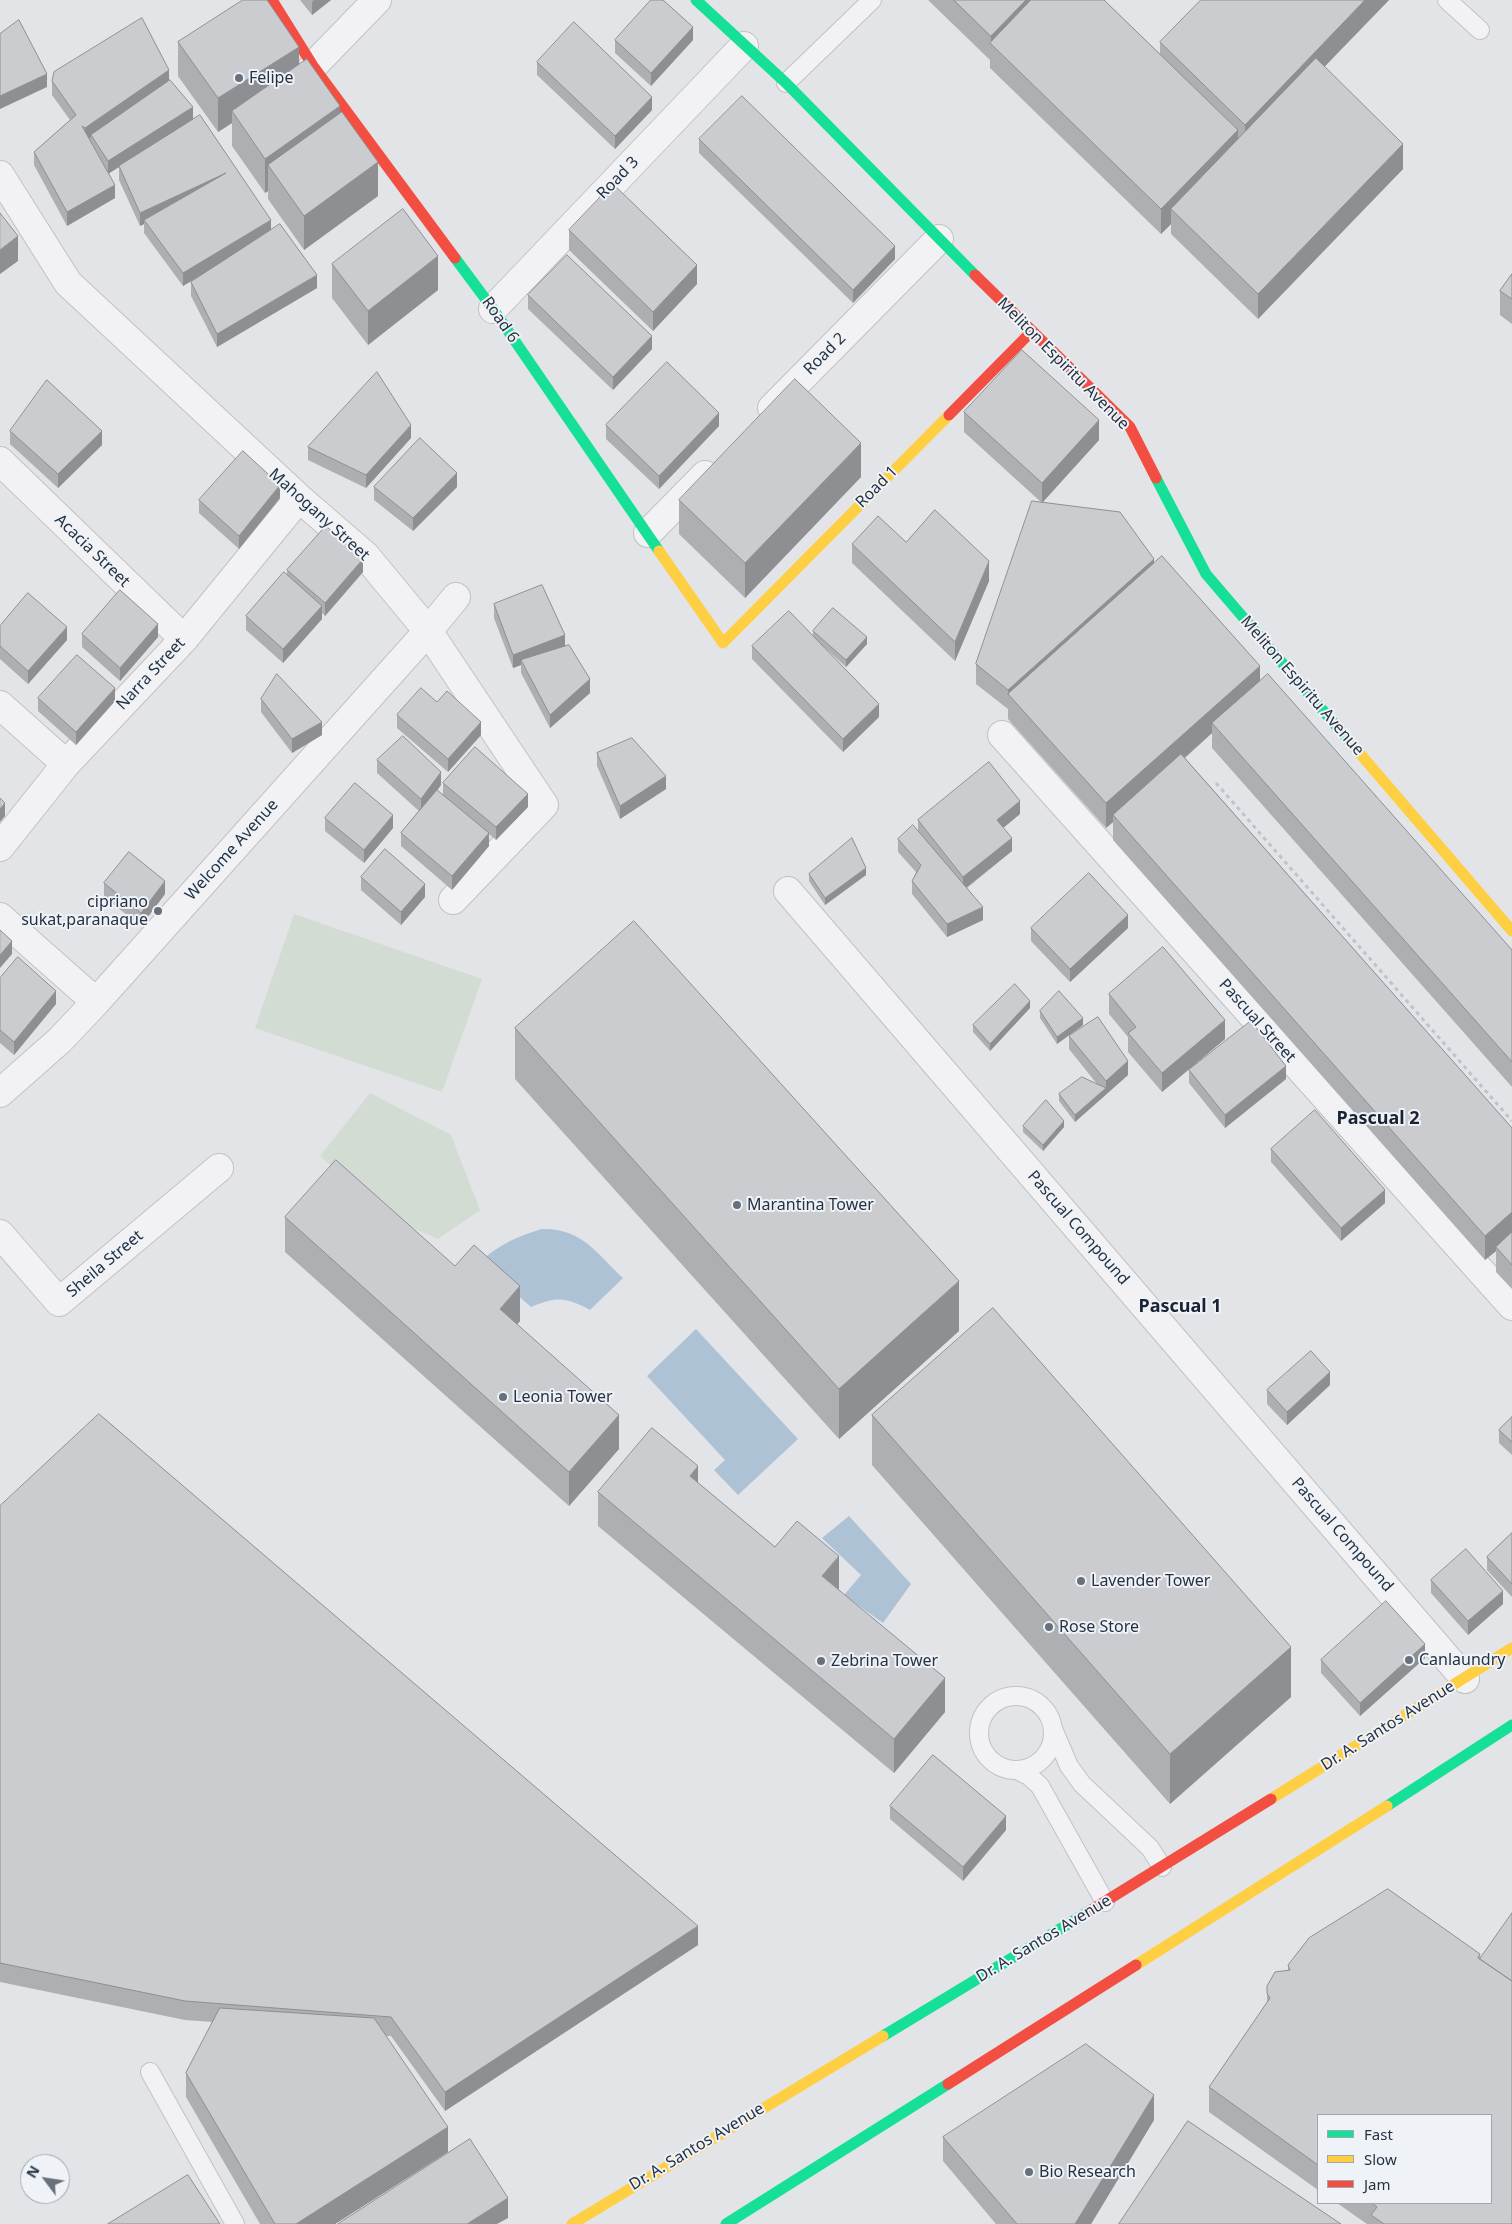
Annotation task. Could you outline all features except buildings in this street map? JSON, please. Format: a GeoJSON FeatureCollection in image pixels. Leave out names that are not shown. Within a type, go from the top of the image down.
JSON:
{"type":"FeatureCollection","features":[{"type":"Feature","properties":{"kind":"street","name":"Road 6"},"geometry":{"type":"LineString","coordinates":[[272,0],[313,66],[493,309],[724,643]]}},
{"type":"Feature","properties":{"kind":"street"},"geometry":{"type":"LineString","coordinates":[[313,66],[377,0]]}},
{"type":"Feature","properties":{"kind":"street","name":"Meliton Espiritu Avenue"},"geometry":{"type":"LineString","coordinates":[[696,0],[786,83],[939,240],[1130,427],[1206,574],[1512,931]]}},
{"type":"Feature","properties":{"kind":"street","name":"Road 3"},"geometry":{"type":"LineString","coordinates":[[493,309],[744,46]]}},
{"type":"Feature","properties":{"kind":"street","name":"Mahogany Street"},"geometry":{"type":"LineString","coordinates":[[0,175],[68,283],[298,498],[366,555],[428,631],[544,805],[453,900]]}},
{"type":"Feature","properties":{"kind":"street","name":"Road 2"},"geometry":{"type":"LineString","coordinates":[[752,428],[939,240]]}},
{"type":"Feature","properties":{"kind":"street","name":"Road 1"},"geometry":{"type":"LineString","coordinates":[[724,643],[1031,332]]}},
{"type":"Feature","properties":{"kind":"street"},"geometry":{"type":"LineString","coordinates":[[648,533],[724,456]]}},
{"type":"Feature","properties":{"kind":"street","name":"Acacia Street"},"geometry":{"type":"LineString","coordinates":[[0,461],[184,639]]}},
{"type":"Feature","properties":{"kind":"street","name":"Narra Street"},"geometry":{"type":"LineString","coordinates":[[0,847],[66,764],[184,639],[298,498]]}},
{"type":"Feature","properties":{"kind":"street","name":"Welcome Avenue"},"geometry":{"type":"LineString","coordinates":[[0,1093],[60,1040],[96,1002],[456,598]]}},
{"type":"Feature","properties":{"kind":"street"},"geometry":{"type":"LineString","coordinates":[[0,705],[66,764]]}},
{"type":"Feature","properties":{"kind":"street","name":"Pascual Street"},"geometry":{"type":"LineString","coordinates":[[1002,735],[1512,1306]]}},
{"type":"Feature","properties":{"kind":"street","name":"Pascual Compound"},"geometry":{"type":"LineString","coordinates":[[788,891],[1465,1679]]}},
{"type":"Feature","properties":{"kind":"street"},"geometry":{"type":"LineString","coordinates":[[0,917],[96,1002]]}},
{"type":"Feature","properties":{"kind":"street","name":"Sheila Street"},"geometry":{"type":"LineString","coordinates":[[0,1234],[59,1302],[219,1168]]}},
{"type":"Feature","properties":{"kind":"street","name":"Dr. A. Santos Avenue"},"geometry":{"type":"LineString","coordinates":[[572,2224],[1105,1902],[1512,1648]]}},
{"type":"Feature","properties":{"kind":"street"},"geometry":{"type":"LineString","coordinates":[[726,2224],[1369,1818],[1512,1725]]}},
{"type":"Feature","properties":{"kind":"lane"},"geometry":{"type":"LineString","coordinates":[[786,83],[872,0]]}},
{"type":"Feature","properties":{"kind":"lane"},"geometry":{"type":"LineString","coordinates":[[1447,0],[1480,30]]}},
{"type":"Feature","properties":{"kind":"lane"},"geometry":{"type":"LineString","coordinates":[[1105,1902],[1040,1786],[1029,1776],[1017,1770],[1004,1768],[992,1762],[984,1752],[979,1740],[979,1728],[983,1716],[991,1705],[1002,1698],[1014,1695],[1034,1699],[1044,1707],[1051,1718],[1065,1758],[1082,1784],[1150,1848],[1162,1867]]}},
{"type":"Feature","properties":{"kind":"lane"},"geometry":{"type":"LineString","coordinates":[[1017,1770],[1034,1766],[1044,1758],[1051,1748],[1054,1731]]}},
{"type":"Feature","properties":{"kind":"lane"},"geometry":{"type":"LineString","coordinates":[[150,2072],[235,2224]]}},
{"type":"Feature","properties":{"kind":"path"},"geometry":{"type":"LineString","coordinates":[[1216,783],[1512,1121]]}},
{"type":"Feature","properties":{"kind":"shaded area"},"geometry":{"type":"Polygon","coordinates":[[[294,914],[482,979],[442,1092],[255,1028],[294,914]]]}},
{"type":"Feature","properties":{"kind":"shaded area"},"geometry":{"type":"Polygon","coordinates":[[[370,1093],[451,1135],[480,1210],[438,1239],[398,1222],[320,1156],[370,1093]]]}},
{"type":"Feature","properties":{"kind":"water"},"geometry":{"type":"Polygon","coordinates":[[[542,1229],[556,1230],[578,1237],[596,1251],[623,1278],[590,1310],[568,1300],[548,1301],[531,1307],[480,1262],[509,1242],[542,1229]]]}},
{"type":"Feature","properties":{"kind":"water"},"geometry":{"type":"Polygon","coordinates":[[[696,1329],[798,1439],[738,1495],[714,1470],[725,1460],[647,1376],[696,1329]]]}},
{"type":"Feature","properties":{"kind":"water"},"geometry":{"type":"Polygon","coordinates":[[[849,1516],[911,1584],[883,1623],[844,1595],[861,1575],[822,1538],[849,1516]]]}},
{"type":"Feature","properties":{"kind":"traffic: fast"},"geometry":{"type":"LineString","coordinates":[[696,0],[786,83],[975,275]]}},
{"type":"Feature","properties":{"kind":"traffic: fast"},"geometry":{"type":"LineString","coordinates":[[455,258],[493,309],[659,551]]}},
{"type":"Feature","properties":{"kind":"traffic: fast"},"geometry":{"type":"LineString","coordinates":[[1156,478],[1206,574],[1350,742]]}},
{"type":"Feature","properties":{"kind":"traffic: fast"},"geometry":{"type":"LineString","coordinates":[[1387,1806],[1512,1725]]}},
{"type":"Feature","properties":{"kind":"traffic: fast"},"geometry":{"type":"LineString","coordinates":[[883,2036],[1088,1912]]}},
{"type":"Feature","properties":{"kind":"traffic: fast"},"geometry":{"type":"LineString","coordinates":[[726,2224],[948,2084]]}},
{"type":"Feature","properties":{"kind":"traffic: slow"},"geometry":{"type":"LineString","coordinates":[[659,551],[723,643],[949,415]]}},
{"type":"Feature","properties":{"kind":"traffic: slow"},"geometry":{"type":"LineString","coordinates":[[1350,742],[1512,931]]}},
{"type":"Feature","properties":{"kind":"traffic: slow"},"geometry":{"type":"LineString","coordinates":[[1271,1799],[1512,1648]]}},
{"type":"Feature","properties":{"kind":"traffic: slow"},"geometry":{"type":"LineString","coordinates":[[1136,1965],[1387,1806]]}},
{"type":"Feature","properties":{"kind":"traffic: slow"},"geometry":{"type":"LineString","coordinates":[[572,2224],[883,2036]]}},
{"type":"Feature","properties":{"kind":"traffic: jam"},"geometry":{"type":"LineString","coordinates":[[272,0],[313,66],[455,258]]}},
{"type":"Feature","properties":{"kind":"traffic: jam"},"geometry":{"type":"LineString","coordinates":[[975,275],[1130,427],[1156,478]]}},
{"type":"Feature","properties":{"kind":"traffic: jam"},"geometry":{"type":"LineString","coordinates":[[949,415],[1031,332]]}},
{"type":"Feature","properties":{"kind":"traffic: jam"},"geometry":{"type":"LineString","coordinates":[[1088,1912],[1271,1799]]}},
{"type":"Feature","properties":{"kind":"traffic: jam"},"geometry":{"type":"LineString","coordinates":[[948,2084],[1136,1965]]}},
{"type":"Feature","properties":{"kind":"place","name":"Felipe"},"geometry":{"type":"Point","coordinates":[239,78]}},
{"type":"Feature","properties":{"kind":"place","name":"cipriano sukat,paranaque"},"geometry":{"type":"Point","coordinates":[158,911]}},
{"type":"Feature","properties":{"kind":"place","name":"Marantina Tower"},"geometry":{"type":"Point","coordinates":[737,1205]}},
{"type":"Feature","properties":{"kind":"place","name":"Leonia Tower"},"geometry":{"type":"Point","coordinates":[503,1397]}},
{"type":"Feature","properties":{"kind":"place","name":"Lavender Tower"},"geometry":{"type":"Point","coordinates":[1081,1581]}},
{"type":"Feature","properties":{"kind":"place","name":"Rose Store"},"geometry":{"type":"Point","coordinates":[1049,1627]}},
{"type":"Feature","properties":{"kind":"place","name":"Canlaundry"},"geometry":{"type":"Point","coordinates":[1409,1660]}},
{"type":"Feature","properties":{"kind":"place","name":"Zebrina Tower"},"geometry":{"type":"Point","coordinates":[821,1661]}},
{"type":"Feature","properties":{"kind":"place","name":"Bio Research"},"geometry":{"type":"Point","coordinates":[1029,2172]}},
{"type":"Feature","properties":{"kind":"district","name":"Pascual 2"},"geometry":{"type":"Point","coordinates":[1378,1119]}},
{"type":"Feature","properties":{"kind":"district","name":"Pascual 1"},"geometry":{"type":"Point","coordinates":[1180,1307]}}]}
